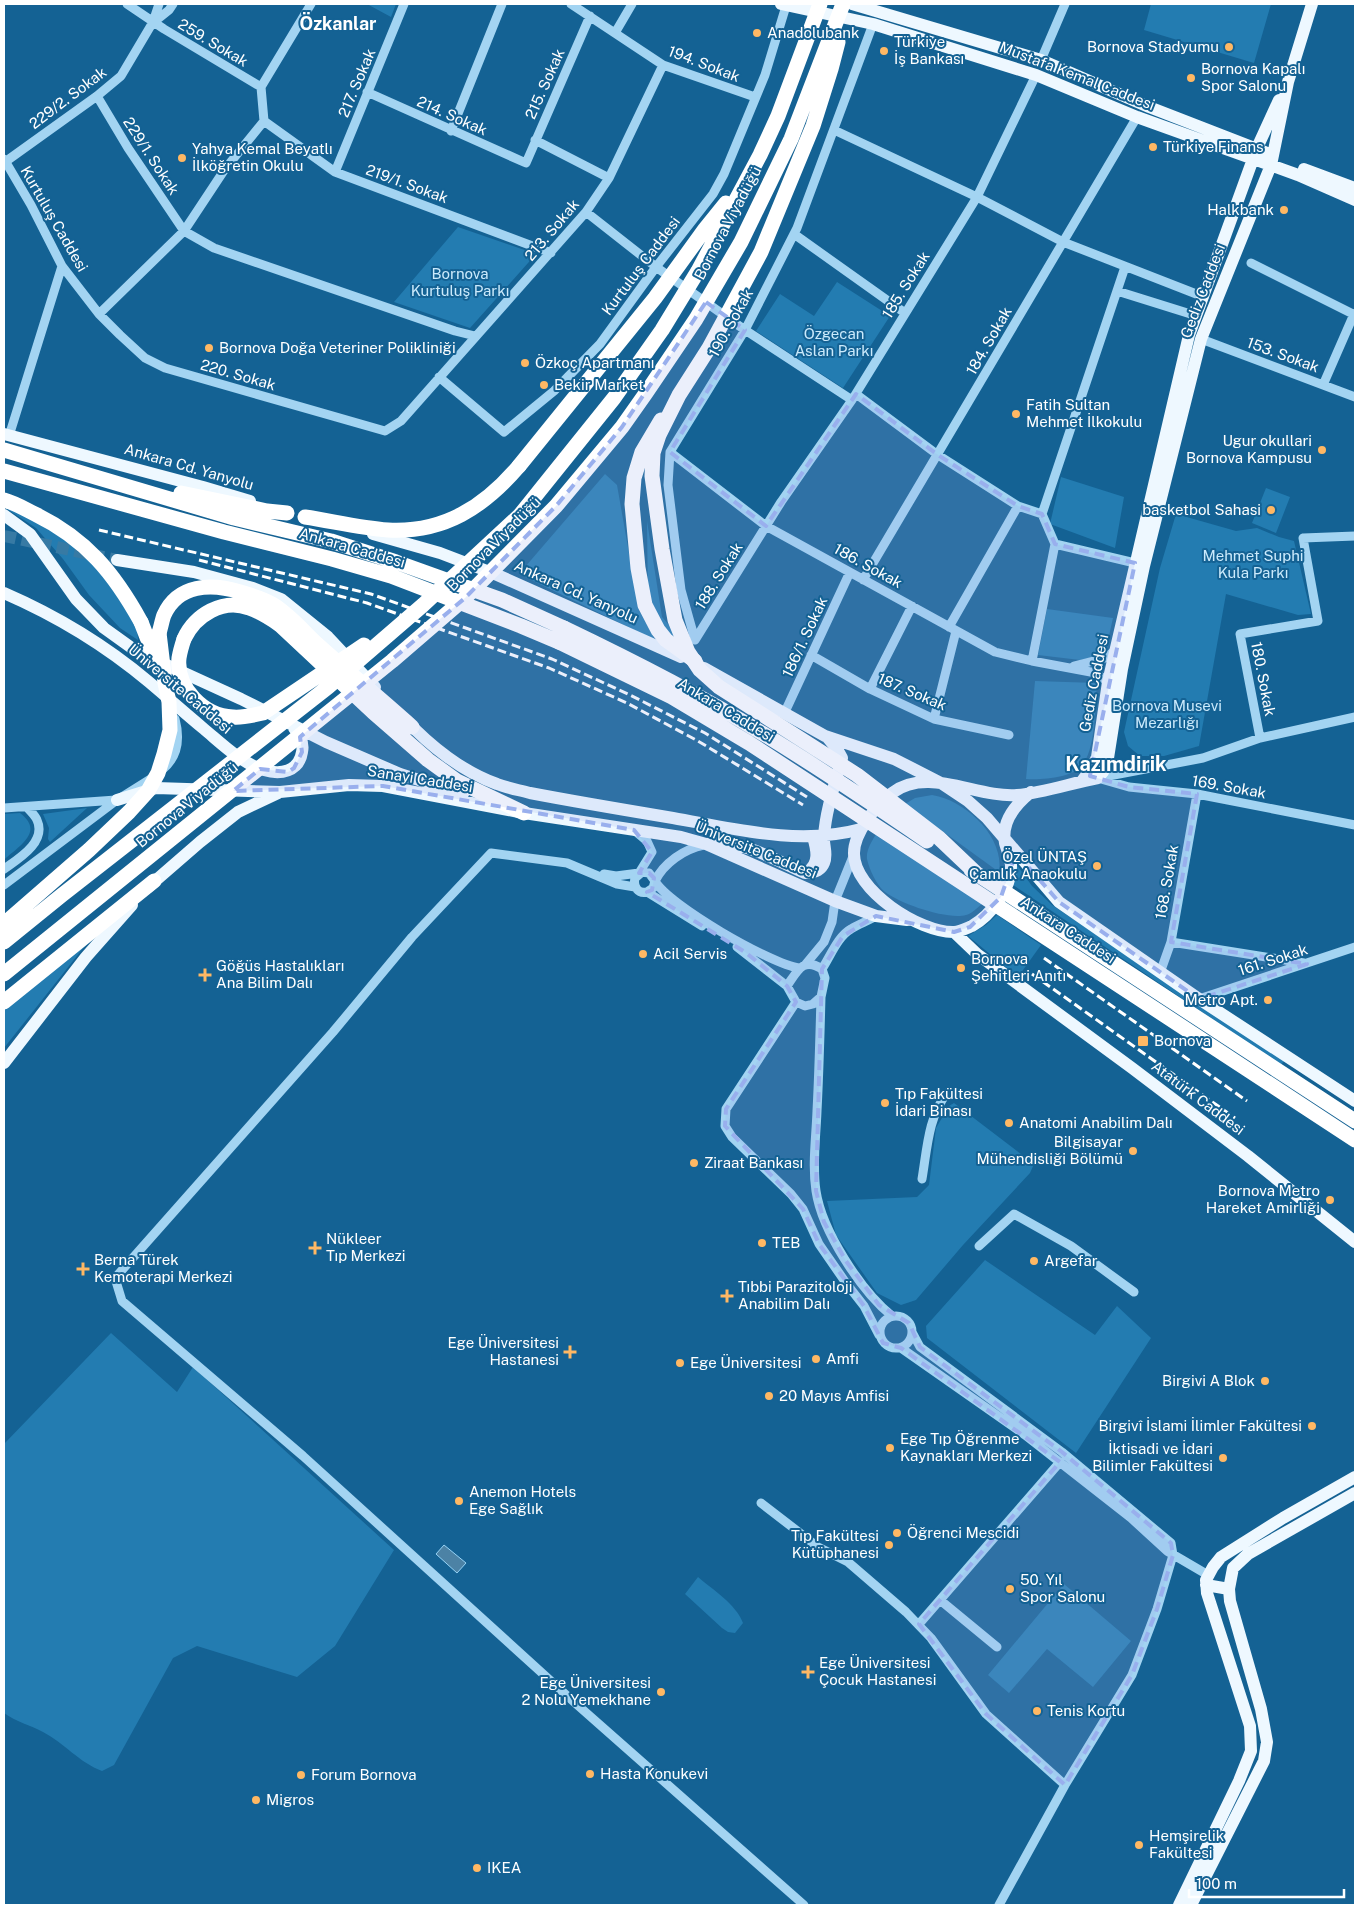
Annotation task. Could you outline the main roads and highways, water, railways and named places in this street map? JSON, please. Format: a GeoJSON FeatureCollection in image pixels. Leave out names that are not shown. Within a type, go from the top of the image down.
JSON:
{"type":"FeatureCollection","features":[{"type":"Feature","properties":{"kind":"highway","name":"Bornova Viyadüğü"},"geometry":{"type":"LineString","coordinates":[[4,942],[328,687],[423,605],[520,515],[614,398],[662,330],[698,271],[750,175],[778,116],[820,4]]}},
{"type":"Feature","properties":{"kind":"highway","name":"Bornova Viyadüğü"},"geometry":{"type":"LineString","coordinates":[[4,974],[392,661],[465,598],[556,506],[622,427],[646,393],[696,319],[741,242],[791,139],[845,4]]}},
{"type":"Feature","properties":{"kind":"highway"},"geometry":{"type":"LineString","coordinates":[[708,670],[666,640],[658,630],[645,606],[638,568],[632,504],[634,478],[642,452],[655,428],[713,340],[761,252],[813,126],[831,69],[845,4]]}},
{"type":"Feature","properties":{"kind":"highway"},"geometry":{"type":"LineString","coordinates":[[305,517],[388,530],[420,528],[448,521],[485,501],[503,484],[649,305],[705,229],[750,175]]}},
{"type":"Feature","properties":{"kind":"highway"},"geometry":{"type":"LineString","coordinates":[[678,395],[659,435],[653,453],[652,476],[662,549],[675,620],[688,652],[700,670],[719,687],[857,775],[939,838],[979,876]]}},
{"type":"Feature","properties":{"kind":"highway","name":"Ankara Caddesi"},"geometry":{"type":"LineString","coordinates":[[4,450],[234,518],[331,541],[502,600],[749,743],[1355,1140]]}},
{"type":"Feature","properties":{"kind":"highway","name":"Ankara Caddesi"},"geometry":{"type":"LineString","coordinates":[[4,471],[383,574],[521,626],[562,635],[647,668],[761,732],[825,772],[979,876],[1355,1121]]}},
{"type":"Feature","properties":{"kind":"highway"},"geometry":{"type":"LineString","coordinates":[[74,471],[267,511],[287,513]]}},
{"type":"Feature","properties":{"kind":"highway"},"geometry":{"type":"LineString","coordinates":[[4,500],[58,525],[90,551],[106,567],[124,590],[141,622],[159,684],[170,702],[170,730],[158,773],[148,791],[89,850],[4,924]]}},
{"type":"Feature","properties":{"kind":"highway"},"geometry":{"type":"LineString","coordinates":[[159,684],[159,633],[164,615],[171,604],[188,590],[211,586],[230,589],[272,604],[288,616],[317,644],[412,727]]}},
{"type":"Feature","properties":{"kind":"highway"},"geometry":{"type":"LineString","coordinates":[[423,605],[263,713],[246,717],[232,717],[214,713],[198,703],[183,681],[179,658],[184,639],[195,622],[205,613],[216,608],[230,605],[247,607],[265,614],[280,625],[373,712],[428,760],[457,781],[524,813]]}},
{"type":"Feature","properties":{"kind":"highway"},"geometry":{"type":"LineString","coordinates":[[4,1002],[154,881]]}},
{"type":"Feature","properties":{"kind":"main road","name":"Mustafa Kemal Caddesi"},"geometry":{"type":"LineString","coordinates":[[852,4],[870,6],[1041,60],[1255,153],[1298,175],[1355,200]]}},
{"type":"Feature","properties":{"kind":"main road","name":"Gediz Caddesi"},"geometry":{"type":"LineString","coordinates":[[1082,781],[1098,778],[1103,772],[1108,758],[1122,668],[1144,566],[1201,339],[1272,161],[1288,82],[1312,4]]}},
{"type":"Feature","properties":{"kind":"main road","name":"Mustafa Kemal Caddesi"},"geometry":{"type":"LineString","coordinates":[[784,5],[874,24],[1036,75],[1137,117],[1255,153]]}},
{"type":"Feature","properties":{"kind":"main road","name":"Gediz Caddesi"},"geometry":{"type":"LineString","coordinates":[[1082,781],[1097,757],[1108,682],[1189,335],[1255,153],[1288,82]]}},
{"type":"Feature","properties":{"kind":"main road","name":"Mustafa Kemal Caddesi"},"geometry":{"type":"LineString","coordinates":[[1272,161],[1355,188]]}},
{"type":"Feature","properties":{"kind":"main road","name":"Ankara Cd. Yanyolu"},"geometry":{"type":"LineString","coordinates":[[6,435],[203,487],[287,513],[390,538],[440,553],[495,574],[632,634],[708,670],[825,736],[894,759],[941,783]]}},
{"type":"Feature","properties":{"kind":"main road"},"geometry":{"type":"LineString","coordinates":[[4,514],[30,534],[76,599],[104,628],[136,651],[290,723],[326,742],[400,774],[524,813]]}},
{"type":"Feature","properties":{"kind":"main road"},"geometry":{"type":"LineString","coordinates":[[117,560],[194,572],[253,588],[281,600],[328,637],[412,727],[468,771],[496,784],[574,802],[764,834],[819,837],[839,835],[861,829]]}},
{"type":"Feature","properties":{"kind":"main road","name":"Üniversite Caddesi"},"geometry":{"type":"LineString","coordinates":[[4,593],[77,629],[122,661],[159,684],[227,748],[250,764],[264,770],[288,772],[294,768],[300,760],[302,742],[290,723]]}},
{"type":"Feature","properties":{"kind":"main road"},"geometry":{"type":"LineString","coordinates":[[706,844],[718,842],[743,847],[805,873],[817,871],[823,865],[826,855],[819,837],[842,758],[837,748],[825,736]]}},
{"type":"Feature","properties":{"kind":"main road"},"geometry":{"type":"LineString","coordinates":[[1031,792],[1018,803],[1007,819],[1005,840],[1010,858],[1010,873],[1007,885],[1001,897],[982,918],[970,927],[954,932],[912,921],[887,904],[868,885],[858,869],[854,854],[861,829],[880,804],[899,789],[909,784],[941,783],[986,793],[1018,795],[1031,792],[1082,781]]}},
{"type":"Feature","properties":{"kind":"main road"},"geometry":{"type":"LineString","coordinates":[[941,783],[968,801],[987,818],[1005,840]]}},
{"type":"Feature","properties":{"kind":"main road","name":"Sanayi Caddesi"},"geometry":{"type":"LineString","coordinates":[[280,792],[349,785],[383,786],[524,813]]}},
{"type":"Feature","properties":{"kind":"main road"},"geometry":{"type":"LineString","coordinates":[[117,800],[156,788],[280,792]]}},
{"type":"Feature","properties":{"kind":"main road"},"geometry":{"type":"LineString","coordinates":[[4,1063],[86,957],[154,881],[238,812],[280,792]]}},
{"type":"Feature","properties":{"kind":"main road","name":"Üniversite Caddesi"},"geometry":{"type":"LineString","coordinates":[[524,813],[681,837],[706,844],[835,901],[876,916],[912,921]]}},
{"type":"Feature","properties":{"kind":"main road","name":"Ankara Caddesi"},"geometry":{"type":"LineString","coordinates":[[1005,840],[1059,902],[1199,999],[1355,1101]]}},
{"type":"Feature","properties":{"kind":"main road","name":"Atatürk Caddesi"},"geometry":{"type":"LineString","coordinates":[[954,932],[977,954],[1248,1156],[1352,1240]]}},
{"type":"Feature","properties":{"kind":"main road"},"geometry":{"type":"LineString","coordinates":[[1179,1905],[1252,1751],[1250,1726],[1209,1576],[1221,1557],[1283,1518],[1355,1477]]}},
{"type":"Feature","properties":{"kind":"main road"},"geometry":{"type":"LineString","coordinates":[[1191,1905],[1264,1761],[1267,1742],[1261,1709],[1236,1630],[1230,1602],[1230,1583],[1233,1568],[1248,1554],[1299,1523],[1355,1493]]}},
{"type":"Feature","properties":{"kind":"main road"},"geometry":{"type":"LineString","coordinates":[[1209,1576],[1230,1583]]}},
{"type":"Feature","properties":{"kind":"main road"},"geometry":{"type":"LineString","coordinates":[[1209,1576],[1230,1583]]}},
{"type":"Feature","properties":{"kind":"tunnel"},"geometry":{"type":"LineString","coordinates":[[4,536],[117,560]]}},
{"type":"Feature","properties":{"kind":"railway"},"geometry":{"type":"LineString","coordinates":[[99,530],[371,594],[552,659],[630,695],[705,733],[807,797]]}},
{"type":"Feature","properties":{"kind":"railway"},"geometry":{"type":"LineString","coordinates":[[199,560],[367,603],[549,668],[627,703],[698,741],[803,805]]}},
{"type":"Feature","properties":{"kind":"railway"},"geometry":{"type":"LineString","coordinates":[[1044,958],[1247,1101]]}},
{"type":"Feature","properties":{"kind":"railway"},"geometry":{"type":"LineString","coordinates":[[1032,974],[1235,1118]]}},
{"type":"Feature","properties":{"kind":"place","name":"Anadolubank"},"geometry":{"type":"Point","coordinates":[757,33]}},
{"type":"Feature","properties":{"kind":"place","name":"Bornova Stadyumu"},"geometry":{"type":"Point","coordinates":[1229,47]}},
{"type":"Feature","properties":{"kind":"place","name":"Türkiye İş Bankası"},"geometry":{"type":"Point","coordinates":[884,51]}},
{"type":"Feature","properties":{"kind":"place","name":"Bornova Kapalı Spor Salonu"},"geometry":{"type":"Point","coordinates":[1191,78]}},
{"type":"Feature","properties":{"kind":"place","name":"Türkiye Finans"},"geometry":{"type":"Point","coordinates":[1153,147]}},
{"type":"Feature","properties":{"kind":"place","name":"Yahya Kemal Beyatlı İlköğretin Okulu"},"geometry":{"type":"Point","coordinates":[182,158]}},
{"type":"Feature","properties":{"kind":"place","name":"Halkbank"},"geometry":{"type":"Point","coordinates":[1284,210]}},
{"type":"Feature","properties":{"kind":"place","name":"Bornova Doğa Veteriner Polikliniği"},"geometry":{"type":"Point","coordinates":[209,348]}},
{"type":"Feature","properties":{"kind":"place","name":"Özkoç Apartmanı"},"geometry":{"type":"Point","coordinates":[525,363]}},
{"type":"Feature","properties":{"kind":"place","name":"Bekir Market"},"geometry":{"type":"Point","coordinates":[544,385]}},
{"type":"Feature","properties":{"kind":"place","name":"Fatih Sultan Mehmet İlkokulu"},"geometry":{"type":"Point","coordinates":[1016,414]}},
{"type":"Feature","properties":{"kind":"place","name":"Ugur okullari Bornova Kampusu"},"geometry":{"type":"Point","coordinates":[1322,450]}},
{"type":"Feature","properties":{"kind":"place","name":"basketbol Sahasi"},"geometry":{"type":"Point","coordinates":[1271,510]}},
{"type":"Feature","properties":{"kind":"place","name":"Özel ÜNTAŞ Çamlık Anaokulu"},"geometry":{"type":"Point","coordinates":[1097,866]}},
{"type":"Feature","properties":{"kind":"place","name":"Acil Servis"},"geometry":{"type":"Point","coordinates":[643,954]}},
{"type":"Feature","properties":{"kind":"place","name":"Bornova Şehitleri Anıtı"},"geometry":{"type":"Point","coordinates":[961,968]}},
{"type":"Feature","properties":{"kind":"place","name":"Göğüs Hastalıkları Ana Bilim Dalı"},"geometry":{"type":"Point","coordinates":[205,975]}},
{"type":"Feature","properties":{"kind":"place","name":"Metro Apt."},"geometry":{"type":"Point","coordinates":[1268,1000]}},
{"type":"Feature","properties":{"kind":"place","name":"Bornova"},"geometry":{"type":"Point","coordinates":[1143,1041]}},
{"type":"Feature","properties":{"kind":"place","name":"Tıp Fakültesi İdari Binası"},"geometry":{"type":"Point","coordinates":[885,1103]}},
{"type":"Feature","properties":{"kind":"place","name":"Anatomi Anabilim Dalı"},"geometry":{"type":"Point","coordinates":[1009,1123]}},
{"type":"Feature","properties":{"kind":"place","name":"Bilgisayar Mühendisliği Bölümü"},"geometry":{"type":"Point","coordinates":[1133,1151]}},
{"type":"Feature","properties":{"kind":"place","name":"Ziraat Bankası"},"geometry":{"type":"Point","coordinates":[694,1163]}},
{"type":"Feature","properties":{"kind":"place","name":"Bornova Metro Hareket Amirliği"},"geometry":{"type":"Point","coordinates":[1330,1200]}},
{"type":"Feature","properties":{"kind":"place","name":"TEB"},"geometry":{"type":"Point","coordinates":[762,1243]}},
{"type":"Feature","properties":{"kind":"place","name":"Nükleer Tıp Merkezi"},"geometry":{"type":"Point","coordinates":[315,1248]}},
{"type":"Feature","properties":{"kind":"place","name":"Argefar"},"geometry":{"type":"Point","coordinates":[1034,1261]}},
{"type":"Feature","properties":{"kind":"place","name":"Berna Türek Kemoterapi Merkezi"},"geometry":{"type":"Point","coordinates":[83,1269]}},
{"type":"Feature","properties":{"kind":"place","name":"Tıbbi Parazitoloji Anabilim Dalı"},"geometry":{"type":"Point","coordinates":[727,1296]}},
{"type":"Feature","properties":{"kind":"place","name":"Ege Üniversitesi Hastanesi"},"geometry":{"type":"Point","coordinates":[570,1352]}},
{"type":"Feature","properties":{"kind":"place","name":"Amfi"},"geometry":{"type":"Point","coordinates":[816,1359]}},
{"type":"Feature","properties":{"kind":"place","name":"Ege Üniversitesi"},"geometry":{"type":"Point","coordinates":[680,1363]}},
{"type":"Feature","properties":{"kind":"place","name":"Birgivi A Blok"},"geometry":{"type":"Point","coordinates":[1265,1381]}},
{"type":"Feature","properties":{"kind":"place","name":"20 Mayıs Amfisi"},"geometry":{"type":"Point","coordinates":[769,1396]}},
{"type":"Feature","properties":{"kind":"place","name":"Birgivî İslami İlimler Fakültesi"},"geometry":{"type":"Point","coordinates":[1312,1426]}},
{"type":"Feature","properties":{"kind":"place","name":"Ege Tıp Öğrenme Kaynakları Merkezi"},"geometry":{"type":"Point","coordinates":[890,1448]}},
{"type":"Feature","properties":{"kind":"place","name":"İktisadi ve İdari Bilimler Fakültesi"},"geometry":{"type":"Point","coordinates":[1223,1458]}},
{"type":"Feature","properties":{"kind":"place","name":"Anemon Hotels Ege Sağlık"},"geometry":{"type":"Point","coordinates":[459,1501]}},
{"type":"Feature","properties":{"kind":"place","name":"Öğrenci Mescidi"},"geometry":{"type":"Point","coordinates":[897,1533]}},
{"type":"Feature","properties":{"kind":"place","name":"Tıp Fakültesi Kütüphanesi"},"geometry":{"type":"Point","coordinates":[889,1545]}},
{"type":"Feature","properties":{"kind":"place","name":"50. Yıl Spor Salonu"},"geometry":{"type":"Point","coordinates":[1010,1589]}},
{"type":"Feature","properties":{"kind":"place","name":"Ege Üniversitesi Çocuk Hastanesi"},"geometry":{"type":"Point","coordinates":[808,1672]}},
{"type":"Feature","properties":{"kind":"place","name":"Ege Üniversitesi 2 Nolu Yemekhane"},"geometry":{"type":"Point","coordinates":[661,1692]}},
{"type":"Feature","properties":{"kind":"place","name":"Tenis Kortu"},"geometry":{"type":"Point","coordinates":[1037,1711]}},
{"type":"Feature","properties":{"kind":"place","name":"Hasta Konukevi"},"geometry":{"type":"Point","coordinates":[590,1774]}},
{"type":"Feature","properties":{"kind":"place","name":"Forum Bornova"},"geometry":{"type":"Point","coordinates":[301,1775]}},
{"type":"Feature","properties":{"kind":"place","name":"Migros"},"geometry":{"type":"Point","coordinates":[256,1800]}},
{"type":"Feature","properties":{"kind":"place","name":"Hemşirelik Fakültesi"},"geometry":{"type":"Point","coordinates":[1139,1845]}},
{"type":"Feature","properties":{"kind":"place","name":"IKEA"},"geometry":{"type":"Point","coordinates":[477,1868]}},
{"type":"Feature","properties":{"kind":"district","name":"Özkanlar"},"geometry":{"type":"Point","coordinates":[338,24]}},
{"type":"Feature","properties":{"kind":"district","name":"Kazımdirik"},"geometry":{"type":"Point","coordinates":[1116,764]}},
{"type":"Feature","properties":{"kind":"park label","name":"Bornova Kurtuluş Parkı"},"geometry":{"type":"Point","coordinates":[460,282]}},
{"type":"Feature","properties":{"kind":"park label","name":"Özgecan Aslan Parkı"},"geometry":{"type":"Point","coordinates":[834,342]}},
{"type":"Feature","properties":{"kind":"park label","name":"Mehmet Suphi Kula Parkı"},"geometry":{"type":"Point","coordinates":[1253,564]}},
{"type":"Feature","properties":{"kind":"park label","name":"Bornova Musevi Mezarlığı"},"geometry":{"type":"Point","coordinates":[1167,714]}}]}
